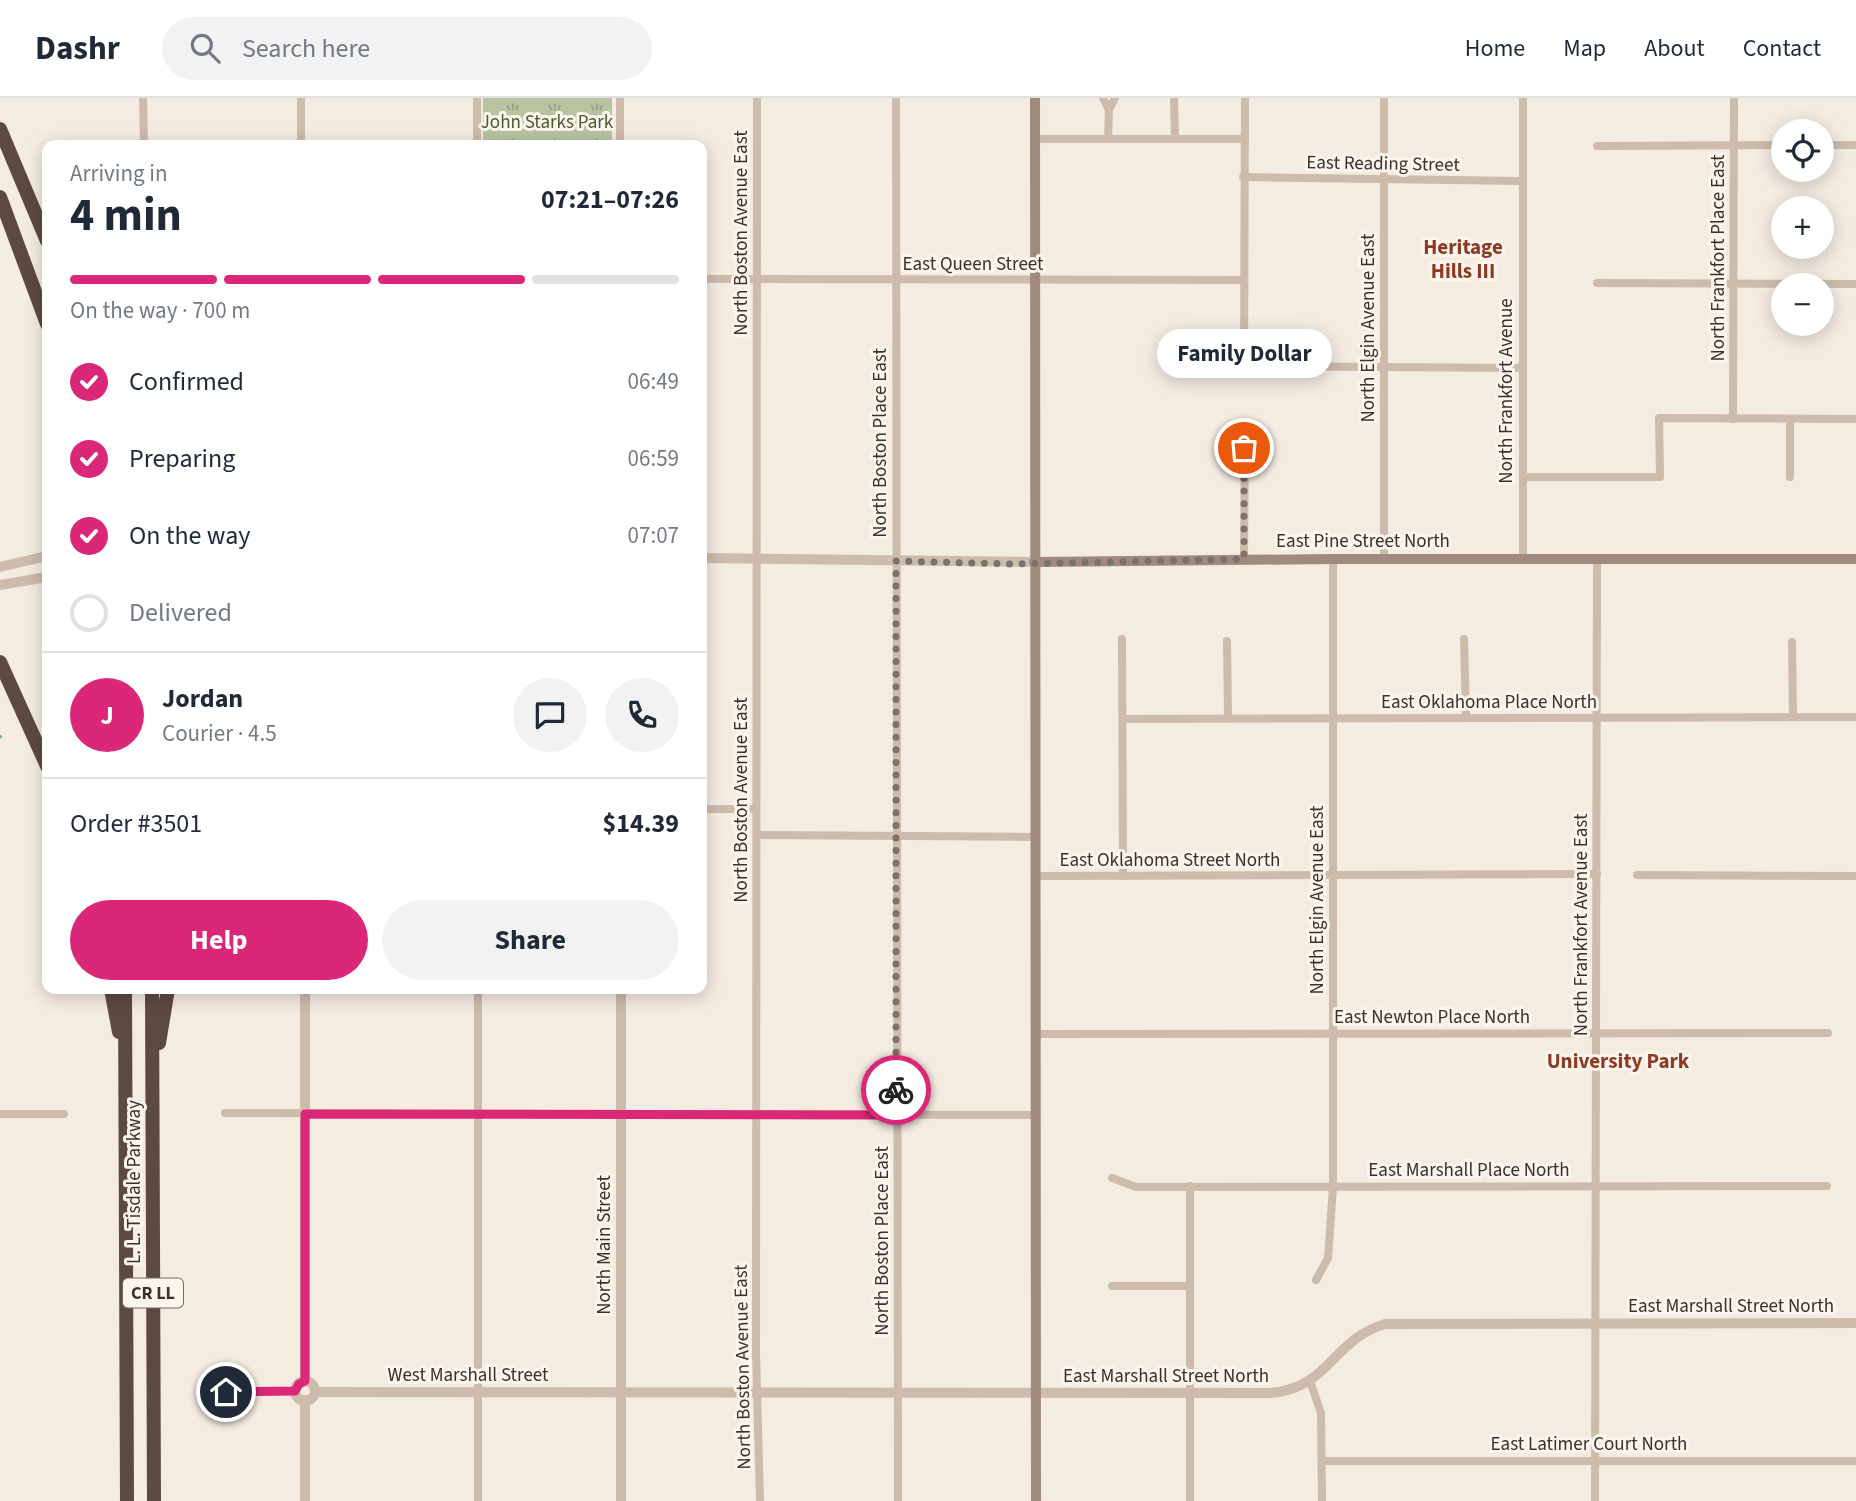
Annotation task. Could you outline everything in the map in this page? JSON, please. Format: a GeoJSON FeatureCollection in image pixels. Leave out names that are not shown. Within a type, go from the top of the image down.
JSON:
{"type":"FeatureCollection","features":[{"type":"Feature","properties":{"kind":"highway"},"geometry":{"type":"LineString","coordinates":[[0,129],[42,230]]}},
{"type":"Feature","properties":{"kind":"highway"},"geometry":{"type":"LineString","coordinates":[[11,153],[42,206]]}},
{"type":"Feature","properties":{"kind":"highway"},"geometry":{"type":"LineString","coordinates":[[0,197],[42,310]]}},
{"type":"Feature","properties":{"kind":"highway"},"geometry":{"type":"LineString","coordinates":[[0,662],[42,755]]}},
{"type":"Feature","properties":{"kind":"highway"},"geometry":{"type":"LineString","coordinates":[[112,994],[126,1072]]}},
{"type":"Feature","properties":{"kind":"highway","name":"L. L. Tisdale Parkway"},"geometry":{"type":"LineString","coordinates":[[125,994],[127,1501]]}},
{"type":"Feature","properties":{"kind":"highway","name":"L. L. Tisdale Parkway"},"geometry":{"type":"LineString","coordinates":[[152,994],[154,1501]]}},
{"type":"Feature","properties":{"kind":"highway"},"geometry":{"type":"LineString","coordinates":[[153,1085],[167,994]]}},
{"type":"Feature","properties":{"kind":"main road"},"geometry":{"type":"LineString","coordinates":[[1035,98],[1036,1501]]}},
{"type":"Feature","properties":{"kind":"main road","name":"East Pine Street North"},"geometry":{"type":"LineString","coordinates":[[1034,562],[1244,559],[1856,559]]}},
{"type":"Feature","properties":{"kind":"street"},"geometry":{"type":"LineString","coordinates":[[144,98],[144,140]]}},
{"type":"Feature","properties":{"kind":"street"},"geometry":{"type":"LineString","coordinates":[[301,98],[301,140]]}},
{"type":"Feature","properties":{"kind":"street"},"geometry":{"type":"LineString","coordinates":[[477,98],[477,140]]}},
{"type":"Feature","properties":{"kind":"street"},"geometry":{"type":"LineString","coordinates":[[620,98],[620,140]]}},
{"type":"Feature","properties":{"kind":"street","name":"North Boston Avenue East"},"geometry":{"type":"LineString","coordinates":[[757,98],[756,809],[760,1501]]}},
{"type":"Feature","properties":{"kind":"street","name":"North Boston Place East"},"geometry":{"type":"LineString","coordinates":[[896,98],[898,1501]]}},
{"type":"Feature","properties":{"kind":"street"},"geometry":{"type":"LineString","coordinates":[[1103,98],[1108,110],[1108,139]]}},
{"type":"Feature","properties":{"kind":"street"},"geometry":{"type":"LineString","coordinates":[[1108,110],[1115,98]]}},
{"type":"Feature","properties":{"kind":"street"},"geometry":{"type":"LineString","coordinates":[[1174,98],[1175,139]]}},
{"type":"Feature","properties":{"kind":"street"},"geometry":{"type":"LineString","coordinates":[[1245,98],[1244,366],[1522,368]]}},
{"type":"Feature","properties":{"kind":"street","name":"North Elgin Avenue East"},"geometry":{"type":"LineString","coordinates":[[1384,98],[1384,559]]}},
{"type":"Feature","properties":{"kind":"street","name":"North Frankfort Avenue"},"geometry":{"type":"LineString","coordinates":[[1523,98],[1523,559]]}},
{"type":"Feature","properties":{"kind":"street","name":"North Frankfort Place East"},"geometry":{"type":"LineString","coordinates":[[1734,98],[1734,419]]}},
{"type":"Feature","properties":{"kind":"street"},"geometry":{"type":"LineString","coordinates":[[1035,139],[1245,139]]}},
{"type":"Feature","properties":{"kind":"street"},"geometry":{"type":"LineString","coordinates":[[1597,146],[1771,145]]}},
{"type":"Feature","properties":{"kind":"street"},"geometry":{"type":"LineString","coordinates":[[1834,145],[1856,145]]}},
{"type":"Feature","properties":{"kind":"street","name":"East Reading Street"},"geometry":{"type":"LineString","coordinates":[[1243,177],[1522,181]]}},
{"type":"Feature","properties":{"kind":"street","name":"East Queen Street"},"geometry":{"type":"LineString","coordinates":[[707,279],[1244,280]]}},
{"type":"Feature","properties":{"kind":"street"},"geometry":{"type":"LineString","coordinates":[[1597,284],[1856,284]]}},
{"type":"Feature","properties":{"kind":"street"},"geometry":{"type":"LineString","coordinates":[[1523,477],[1660,477],[1659,418],[1856,419]]}},
{"type":"Feature","properties":{"kind":"street"},"geometry":{"type":"LineString","coordinates":[[1790,419],[1790,477]]}},
{"type":"Feature","properties":{"kind":"street"},"geometry":{"type":"LineString","coordinates":[[1244,559],[1245,427]]}},
{"type":"Feature","properties":{"kind":"street"},"geometry":{"type":"LineString","coordinates":[[0,567],[42,557]]}},
{"type":"Feature","properties":{"kind":"street","name":"East Pine Street North"},"geometry":{"type":"LineString","coordinates":[[707,558],[1034,562]]}},
{"type":"Feature","properties":{"kind":"street","name":"North Elgin Avenue East"},"geometry":{"type":"LineString","coordinates":[[1316,1280],[1328,1258],[1334,1186],[1333,559]]}},
{"type":"Feature","properties":{"kind":"street","name":"North Frankfort Avenue East"},"geometry":{"type":"LineString","coordinates":[[1595,1501],[1593,1186],[1597,1031],[1597,559]]}},
{"type":"Feature","properties":{"kind":"street"},"geometry":{"type":"LineString","coordinates":[[0,585],[42,578]]}},
{"type":"Feature","properties":{"kind":"street"},"geometry":{"type":"LineString","coordinates":[[1122,639],[1123,876]]}},
{"type":"Feature","properties":{"kind":"street"},"geometry":{"type":"LineString","coordinates":[[1464,639],[1466,718]]}},
{"type":"Feature","properties":{"kind":"street"},"geometry":{"type":"LineString","coordinates":[[1227,641],[1228,718]]}},
{"type":"Feature","properties":{"kind":"street"},"geometry":{"type":"LineString","coordinates":[[1792,642],[1793,717]]}},
{"type":"Feature","properties":{"kind":"street","name":"East Oklahoma Place North"},"geometry":{"type":"LineString","coordinates":[[1123,719],[1856,716]]}},
{"type":"Feature","properties":{"kind":"street"},"geometry":{"type":"LineString","coordinates":[[707,809],[756,809]]}},
{"type":"Feature","properties":{"kind":"street"},"geometry":{"type":"LineString","coordinates":[[757,835],[1036,837]]}},
{"type":"Feature","properties":{"kind":"street","name":"East Oklahoma Street North"},"geometry":{"type":"LineString","coordinates":[[1036,876],[1597,874]]}},
{"type":"Feature","properties":{"kind":"street"},"geometry":{"type":"LineString","coordinates":[[1637,875],[1856,876]]}},
{"type":"Feature","properties":{"kind":"street"},"geometry":{"type":"LineString","coordinates":[[305,994],[305,1381]]}},
{"type":"Feature","properties":{"kind":"street"},"geometry":{"type":"LineString","coordinates":[[478,994],[478,1501]]}},
{"type":"Feature","properties":{"kind":"street","name":"North Main Street"},"geometry":{"type":"LineString","coordinates":[[621,994],[621,1501]]}},
{"type":"Feature","properties":{"kind":"street","name":"East Newton Place North"},"geometry":{"type":"LineString","coordinates":[[1036,1034],[1597,1031],[1828,1033]]}},
{"type":"Feature","properties":{"kind":"street"},"geometry":{"type":"LineString","coordinates":[[225,1113],[1036,1115]]}},
{"type":"Feature","properties":{"kind":"street"},"geometry":{"type":"LineString","coordinates":[[0,1114],[64,1114]]}},
{"type":"Feature","properties":{"kind":"street","name":"East Marshall Place North"},"geometry":{"type":"LineString","coordinates":[[1112,1178],[1136,1187],[1827,1186]]}},
{"type":"Feature","properties":{"kind":"street"},"geometry":{"type":"LineString","coordinates":[[1189,1501],[1190,1186]]}},
{"type":"Feature","properties":{"kind":"street"},"geometry":{"type":"LineString","coordinates":[[1112,1286],[1189,1286]]}},
{"type":"Feature","properties":{"kind":"street","name":"East Marshall Street North"},"geometry":{"type":"LineString","coordinates":[[621,1392],[1280,1393],[1310,1381],[1350,1341],[1385,1324],[1856,1323]]}},
{"type":"Feature","properties":{"kind":"street"},"geometry":{"type":"LineString","coordinates":[[305,1381],[311,1383],[315,1392],[312,1398],[305,1401],[298,1398],[295,1391],[299,1384],[305,1381]]}},
{"type":"Feature","properties":{"kind":"street"},"geometry":{"type":"LineString","coordinates":[[1310,1381],[1321,1413],[1322,1501]]}},
{"type":"Feature","properties":{"kind":"street"},"geometry":{"type":"LineString","coordinates":[[226,1392],[295,1391]]}},
{"type":"Feature","properties":{"kind":"street","name":"West Marshall Street"},"geometry":{"type":"LineString","coordinates":[[315,1392],[621,1392]]}},
{"type":"Feature","properties":{"kind":"street"},"geometry":{"type":"LineString","coordinates":[[305,1401],[305,1501]]}},
{"type":"Feature","properties":{"kind":"street","name":"East Latimer Court North"},"geometry":{"type":"LineString","coordinates":[[1322,1461],[1595,1458],[1856,1461]]}},
{"type":"Feature","properties":{"kind":"green space","name":"John Starks Park"},"geometry":{"type":"Polygon","coordinates":[[[483,98],[612,98],[612,140],[483,140],[483,98]]]}},
{"type":"Feature","properties":{"kind":"way so far"},"geometry":{"type":"LineString","coordinates":[[896,1090],[896,561],[1012,564],[1244,559],[1244,448]]}},
{"type":"Feature","properties":{"kind":"place","name":"Family Dollar"},"geometry":{"type":"Point","coordinates":[1244,448]}},
{"type":"Feature","properties":{"kind":"district","name":"Heritage Hills III"},"geometry":{"type":"Point","coordinates":[1463,259]}},
{"type":"Feature","properties":{"kind":"district","name":"University Park"},"geometry":{"type":"Point","coordinates":[1618,1061]}},
{"type":"Feature","properties":{"kind":"route"},"geometry":{"type":"LineString","coordinates":[[226,1392],[295,1391],[301,1382],[305,1381],[305,1114],[896,1115],[896,1090]]}}]}
